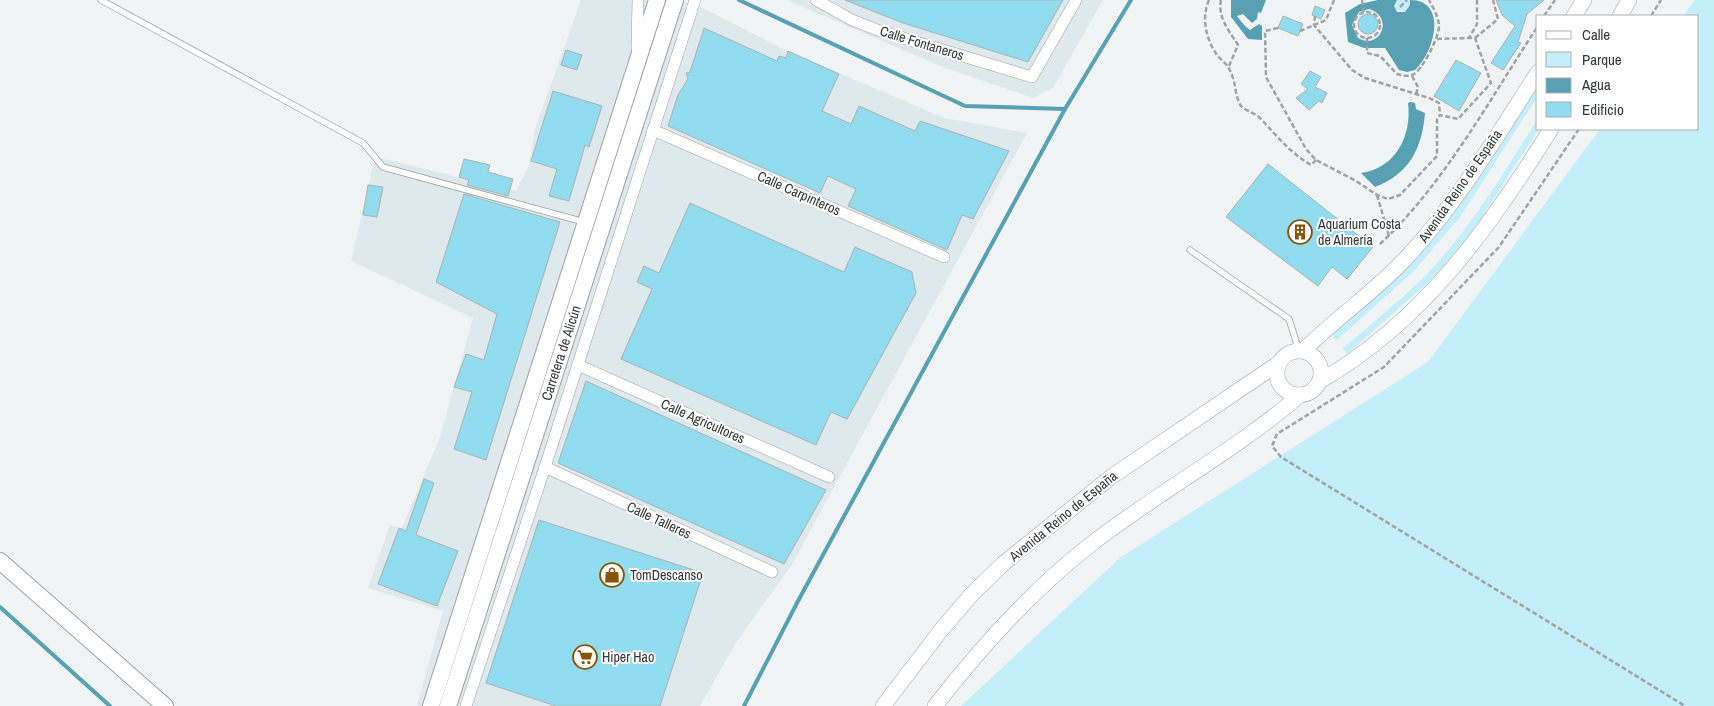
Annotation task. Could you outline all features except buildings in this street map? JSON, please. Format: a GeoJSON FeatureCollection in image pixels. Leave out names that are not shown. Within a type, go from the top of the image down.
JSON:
{"type":"FeatureCollection","features":[{"type":"Feature","properties":{"kind":"main road","name":"Carretera de Alicún"},"geometry":{"type":"LineString","coordinates":[[431,706],[584,222],[657,0]]}},
{"type":"Feature","properties":{"kind":"main road","name":"Carretera de Alicún"},"geometry":{"type":"LineString","coordinates":[[448,706],[675,0]]}},
{"type":"Feature","properties":{"kind":"main road"},"geometry":{"type":"LineString","coordinates":[[0,562],[165,706]]}},
{"type":"Feature","properties":{"kind":"street"},"geometry":{"type":"LineString","coordinates":[[637,62],[638,0]]}},
{"type":"Feature","properties":{"kind":"street"},"geometry":{"type":"LineString","coordinates":[[466,706],[695,0]]}},
{"type":"Feature","properties":{"kind":"street","name":"Calle Fontaneros"},"geometry":{"type":"LineString","coordinates":[[816,0],[852,20],[880,31],[1032,77],[1076,0]]}},
{"type":"Feature","properties":{"kind":"street"},"geometry":{"type":"LineString","coordinates":[[1575,15],[1584,0]]}},
{"type":"Feature","properties":{"kind":"street"},"geometry":{"type":"LineString","coordinates":[[1621,15],[1629,0]]}},
{"type":"Feature","properties":{"kind":"street","name":"Avenida Reino de España"},"geometry":{"type":"LineString","coordinates":[[1301,350],[1392,273],[1426,236],[1452,201],[1536,75]]}},
{"type":"Feature","properties":{"kind":"street","name":"Calle Carpinteros"},"geometry":{"type":"LineString","coordinates":[[653,130],[944,257]]}},
{"type":"Feature","properties":{"kind":"street"},"geometry":{"type":"LineString","coordinates":[[1320,381],[1347,366],[1374,345],[1423,302],[1445,279],[1490,223],[1550,130]]}},
{"type":"Feature","properties":{"kind":"street"},"geometry":{"type":"LineString","coordinates":[[936,706],[1017,610],[1067,564],[1151,501],[1277,415],[1300,396],[1314,390],[1320,381],[1322,370],[1316,357],[1301,350],[1289,353],[1279,363],[1277,378],[1280,385],[1292,394],[1300,396]]}},
{"type":"Feature","properties":{"kind":"street","name":"Avenida Reino de España"},"geometry":{"type":"LineString","coordinates":[[883,706],[942,629],[972,594],[1004,563],[1111,476],[1279,363]]}},
{"type":"Feature","properties":{"kind":"street","name":"Calle Agricultores"},"geometry":{"type":"LineString","coordinates":[[578,365],[829,477]]}},
{"type":"Feature","properties":{"kind":"street","name":"Calle Talleres"},"geometry":{"type":"LineString","coordinates":[[545,467],[772,572]]}},
{"type":"Feature","properties":{"kind":"lane"},"geometry":{"type":"LineString","coordinates":[[101,0],[363,143],[383,167],[584,222]]}},
{"type":"Feature","properties":{"kind":"lane"},"geometry":{"type":"LineString","coordinates":[[1190,250],[1289,319],[1301,350]]}},
{"type":"Feature","properties":{"kind":"path"},"geometry":{"type":"LineString","coordinates":[[1209,0],[1204,18],[1207,34],[1217,55],[1228,66],[1243,108],[1259,117],[1277,139],[1295,156],[1311,165],[1316,160]]}},
{"type":"Feature","properties":{"kind":"path"},"geometry":{"type":"LineString","coordinates":[[1222,0],[1220,6],[1224,24],[1238,45],[1228,66]]}},
{"type":"Feature","properties":{"kind":"path"},"geometry":{"type":"LineString","coordinates":[[1300,31],[1326,20],[1334,0]]}},
{"type":"Feature","properties":{"kind":"path"},"geometry":{"type":"LineString","coordinates":[[1400,7],[1407,0]]}},
{"type":"Feature","properties":{"kind":"path"},"geometry":{"type":"LineString","coordinates":[[1367,40],[1367,53],[1380,56],[1397,74],[1412,75],[1417,72],[1437,39],[1439,25],[1434,9],[1428,0]]}},
{"type":"Feature","properties":{"kind":"path"},"geometry":{"type":"LineString","coordinates":[[1468,38],[1477,24],[1477,0]]}},
{"type":"Feature","properties":{"kind":"path"},"geometry":{"type":"LineString","coordinates":[[1437,39],[1475,38],[1498,19],[1493,0]]}},
{"type":"Feature","properties":{"kind":"path"},"geometry":{"type":"LineString","coordinates":[[1545,15],[1554,0]]}},
{"type":"Feature","properties":{"kind":"path"},"geometry":{"type":"LineString","coordinates":[[1652,15],[1661,0]]}},
{"type":"Feature","properties":{"kind":"path"},"geometry":{"type":"LineString","coordinates":[[1362,2],[1364,11]]}},
{"type":"Feature","properties":{"kind":"path"},"geometry":{"type":"LineString","coordinates":[[1364,11],[1357,17],[1355,28],[1359,35],[1367,40]]}},
{"type":"Feature","properties":{"kind":"path"},"geometry":{"type":"LineString","coordinates":[[1364,11],[1377,16],[1380,24],[1378,32],[1367,40]]}},
{"type":"Feature","properties":{"kind":"path"},"geometry":{"type":"LineString","coordinates":[[1278,28],[1265,31],[1266,77],[1306,149],[1316,160],[1356,180],[1377,195],[1388,199],[1400,195],[1437,156],[1439,103],[1429,98],[1365,78],[1352,70],[1314,25],[1315,16]]}},
{"type":"Feature","properties":{"kind":"path"},"geometry":{"type":"LineString","coordinates":[[1380,244],[1389,236],[1447,164],[1536,29]]}},
{"type":"Feature","properties":{"kind":"path"},"geometry":{"type":"LineString","coordinates":[[1475,38],[1491,83],[1498,86]]}},
{"type":"Feature","properties":{"kind":"path"},"geometry":{"type":"LineString","coordinates":[[1412,75],[1418,87],[1416,95]]}},
{"type":"Feature","properties":{"kind":"path"},"geometry":{"type":"LineString","coordinates":[[1440,115],[1458,119],[1491,83]]}},
{"type":"Feature","properties":{"kind":"path"},"geometry":{"type":"LineString","coordinates":[[1377,195],[1389,236]]}},
{"type":"Feature","properties":{"kind":"path"},"geometry":{"type":"LineString","coordinates":[[1277,434],[1272,446],[1281,457],[1685,706]]}},
{"type":"Feature","properties":{"kind":"shaded area"},"geometry":{"type":"Polygon","coordinates":[[[581,0],[681,0],[705,9],[785,50],[944,118],[1027,133],[791,566],[737,641],[700,706],[417,706],[443,611],[368,588],[390,525],[402,528],[440,437],[473,318],[351,261],[375,157],[516,191],[529,165],[535,129],[581,0]]]}},
{"type":"Feature","properties":{"kind":"shaded area"},"geometry":{"type":"Polygon","coordinates":[[[787,0],[1103,0],[1053,88],[1033,98],[940,66],[787,0]]]}},
{"type":"Feature","properties":{"kind":"green space"},"geometry":{"type":"Polygon","coordinates":[[[1397,0],[1410,0],[1410,5],[1405,12],[1395,10],[1394,6],[1397,0]]]}},
{"type":"Feature","properties":{"kind":"green space"},"geometry":{"type":"Polygon","coordinates":[[[1695,0],[1714,0],[1714,706],[961,706],[1121,557],[1428,362],[1599,130],[1699,130],[1699,15],[1684,15],[1695,0]]]}},
{"type":"Feature","properties":{"kind":"green space"},"geometry":{"type":"Polygon","coordinates":[[[1536,87],[1536,99],[1460,217],[1414,271],[1337,340],[1332,335],[1405,270],[1536,87]]]}},
{"type":"Feature","properties":{"kind":"green space"},"geometry":{"type":"Polygon","coordinates":[[[1536,122],[1536,130],[1538,130],[1476,226],[1442,268],[1430,281],[1347,354],[1343,348],[1421,280],[1438,262],[1498,182],[1536,122]]]}},
{"type":"Feature","properties":{"kind":"water"},"geometry":{"type":"Polygon","coordinates":[[[1231,0],[1266,0],[1261,13],[1258,12],[1257,19],[1252,23],[1243,14],[1237,16],[1250,30],[1259,24],[1262,26],[1262,40],[1248,39],[1231,17],[1231,0]]]}},
{"type":"Feature","properties":{"kind":"water"},"geometry":{"type":"Polygon","coordinates":[[[1378,0],[1397,0],[1394,6],[1397,12],[1405,12],[1410,5],[1410,0],[1422,2],[1430,8],[1434,17],[1432,40],[1422,62],[1415,70],[1407,72],[1399,70],[1385,48],[1364,48],[1348,42],[1345,13],[1360,4],[1378,0]],[[1369,9],[1359,12],[1352,25],[1358,38],[1366,41],[1378,37],[1383,25],[1377,13],[1369,9]]]}},
{"type":"Feature","properties":{"kind":"water"},"geometry":{"type":"Polygon","coordinates":[[[1408,103],[1415,103],[1416,109],[1425,113],[1421,138],[1417,149],[1412,159],[1397,175],[1375,187],[1361,173],[1384,165],[1399,148],[1407,127],[1408,103]]]}},
{"type":"Feature","properties":{"kind":"waterway"},"geometry":{"type":"LineString","coordinates":[[739,0],[965,106],[1065,109]]}},
{"type":"Feature","properties":{"kind":"waterway"},"geometry":{"type":"LineString","coordinates":[[744,706],[798,601],[1065,109],[1131,0]]}},
{"type":"Feature","properties":{"kind":"waterway"},"geometry":{"type":"LineString","coordinates":[[0,607],[110,706]]}},
{"type":"Feature","properties":{"kind":"place","name":"Aquarium Costa de Almería"},"geometry":{"type":"Point","coordinates":[1300,232]}},
{"type":"Feature","properties":{"kind":"place","name":"TomDescanso"},"geometry":{"type":"Point","coordinates":[612,575]}},
{"type":"Feature","properties":{"kind":"place","name":"Hiper Hao"},"geometry":{"type":"Point","coordinates":[585,657]}}]}
